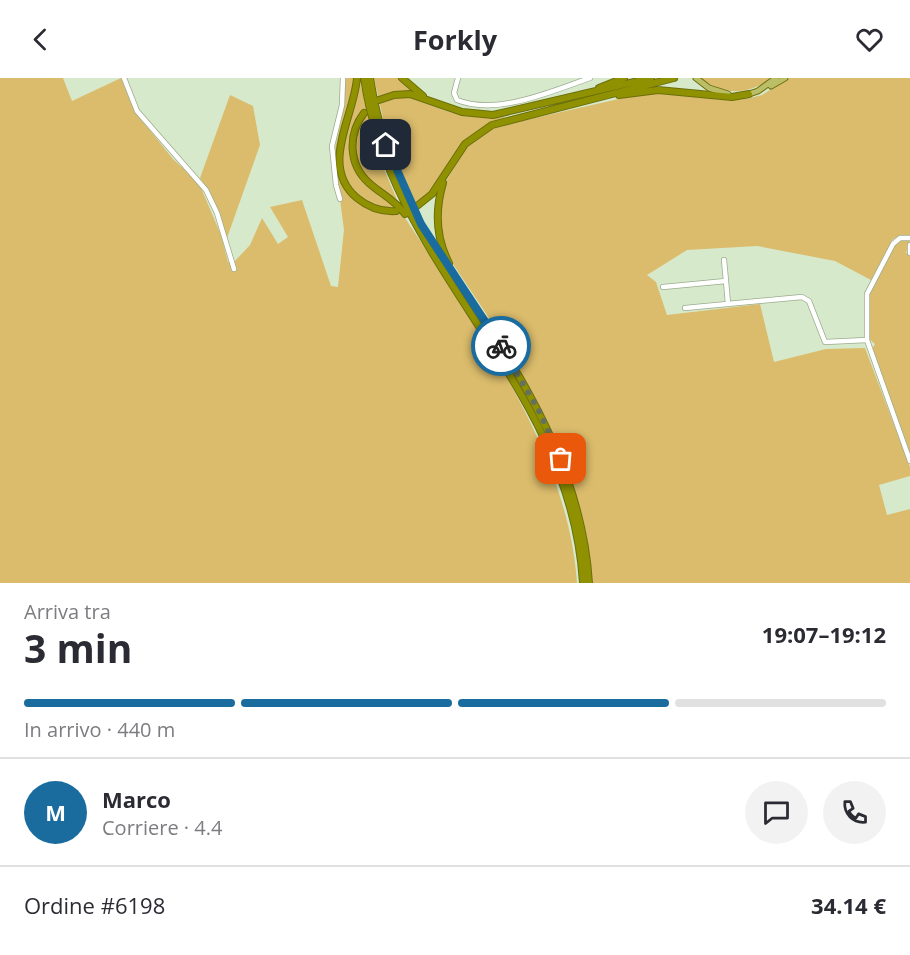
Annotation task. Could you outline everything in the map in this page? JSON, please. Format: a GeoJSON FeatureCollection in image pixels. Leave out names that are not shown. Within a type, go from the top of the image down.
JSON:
{"type":"FeatureCollection","features":[{"type":"Feature","properties":{"kind":"highway"},"geometry":{"type":"LineString","coordinates":[[357,78],[353,107],[339,152],[341,172],[349,190],[363,202],[381,210],[396,211]]}},
{"type":"Feature","properties":{"kind":"highway"},"geometry":{"type":"LineString","coordinates":[[364,78],[374,129],[389,173],[417,231],[513,378],[555,461],[573,517],[583,583]]}},
{"type":"Feature","properties":{"kind":"highway"},"geometry":{"type":"LineString","coordinates":[[370,78],[380,127],[400,182],[421,224],[513,366],[539,411],[561,459],[579,516],[589,583]]}},
{"type":"Feature","properties":{"kind":"highway"},"geometry":{"type":"LineString","coordinates":[[402,78],[434,103]]}},
{"type":"Feature","properties":{"kind":"highway"},"geometry":{"type":"LineString","coordinates":[[543,105],[624,78]]}},
{"type":"Feature","properties":{"kind":"highway"},"geometry":{"type":"LineString","coordinates":[[379,100],[405,94],[462,112],[493,115],[651,78]]}},
{"type":"Feature","properties":{"kind":"highway"},"geometry":{"type":"LineString","coordinates":[[417,206],[432,194],[465,144],[483,130],[502,121],[674,78]]}},
{"type":"Feature","properties":{"kind":"highway"},"geometry":{"type":"LineString","coordinates":[[554,108],[658,90],[732,98],[749,94]]}},
{"type":"Feature","properties":{"kind":"highway"},"geometry":{"type":"LineString","coordinates":[[364,113],[357,124],[352,141],[358,168],[368,182],[399,207],[438,268],[459,293]]}},
{"type":"Feature","properties":{"kind":"highway"},"geometry":{"type":"LineString","coordinates":[[446,171],[438,200],[439,236],[447,259],[466,295]]}},
{"type":"Feature","properties":{"kind":"main road"},"geometry":{"type":"LineString","coordinates":[[696,78],[720,93],[749,94],[785,78]]}},
{"type":"Feature","properties":{"kind":"main road"},"geometry":{"type":"LineString","coordinates":[[758,91],[776,78]]}},
{"type":"Feature","properties":{"kind":"street"},"geometry":{"type":"LineString","coordinates":[[124,78],[137,111],[206,190],[217,213],[234,269]]}},
{"type":"Feature","properties":{"kind":"street"},"geometry":{"type":"LineString","coordinates":[[340,199],[336,185],[332,146],[342,105],[344,78]]}},
{"type":"Feature","properties":{"kind":"street"},"geometry":{"type":"LineString","coordinates":[[458,78],[454,93],[457,100],[482,104],[520,100],[590,78]]}},
{"type":"Feature","properties":{"kind":"street"},"geometry":{"type":"LineString","coordinates":[[910,238],[900,238],[893,244],[867,294],[867,340],[910,461]]}},
{"type":"Feature","properties":{"kind":"street"},"geometry":{"type":"LineString","coordinates":[[910,245],[908,252],[910,253]]}},
{"type":"Feature","properties":{"kind":"street"},"geometry":{"type":"LineString","coordinates":[[724,260],[728,304]]}},
{"type":"Feature","properties":{"kind":"street"},"geometry":{"type":"LineString","coordinates":[[663,287],[726,281]]}},
{"type":"Feature","properties":{"kind":"street"},"geometry":{"type":"LineString","coordinates":[[685,309],[807,298],[825,342],[867,340]]}},
{"type":"Feature","properties":{"kind":"shaded area"},"geometry":{"type":"Polygon","coordinates":[[[0,78],[63,78],[72,101],[121,78],[135,112],[173,159],[199,183],[221,235],[228,262],[235,265],[234,262],[250,245],[262,218],[278,244],[288,237],[270,207],[302,200],[331,286],[338,287],[344,230],[334,154],[343,111],[345,78],[355,78],[340,143],[339,175],[345,189],[358,202],[377,211],[398,213],[395,209],[374,205],[356,194],[344,177],[341,167],[341,149],[356,101],[359,78],[377,153],[398,202],[371,183],[362,173],[355,157],[354,139],[356,130],[365,115],[364,111],[351,137],[351,152],[355,166],[365,181],[393,204],[405,218],[461,302],[514,391],[537,438],[556,485],[570,534],[577,583],[0,583],[0,78]]]}},
{"type":"Feature","properties":{"kind":"shaded area"},"geometry":{"type":"Polygon","coordinates":[[[374,78],[399,78],[416,93],[403,95],[452,112],[475,116],[506,117],[489,124],[467,140],[450,160],[431,191],[414,205],[389,146],[374,78]]]}},
{"type":"Feature","properties":{"kind":"shaded area"},"geometry":{"type":"Polygon","coordinates":[[[700,78],[771,78],[753,88],[736,91],[718,88],[700,78]]]}},
{"type":"Feature","properties":{"kind":"shaded area"},"geometry":{"type":"Polygon","coordinates":[[[789,78],[910,78],[910,236],[902,235],[893,239],[871,280],[835,261],[757,246],[687,250],[647,275],[656,282],[667,315],[760,304],[774,362],[826,349],[865,348],[910,467],[910,476],[879,485],[887,515],[910,509],[910,583],[593,583],[585,527],[561,451],[507,345],[447,255],[439,224],[442,188],[466,148],[495,127],[645,93],[746,99],[762,95],[789,78]]]}},
{"type":"Feature","properties":{"kind":"shaded area"},"geometry":{"type":"Polygon","coordinates":[[[230,95],[253,106],[260,145],[227,238],[213,199],[200,178],[230,95]]]}},
{"type":"Feature","properties":{"kind":"shaded area"},"geometry":{"type":"Polygon","coordinates":[[[901,240],[910,241],[906,253],[910,255],[910,455],[871,351],[875,344],[869,339],[869,293],[896,243],[901,240]]]}},
{"type":"Feature","properties":{"kind":"way so far"},"geometry":{"type":"LineString","coordinates":[[501,346],[539,411],[561,459]]}},
{"type":"Feature","properties":{"kind":"route"},"geometry":{"type":"LineString","coordinates":[[386,145],[404,192],[421,224],[501,346]]}}]}
